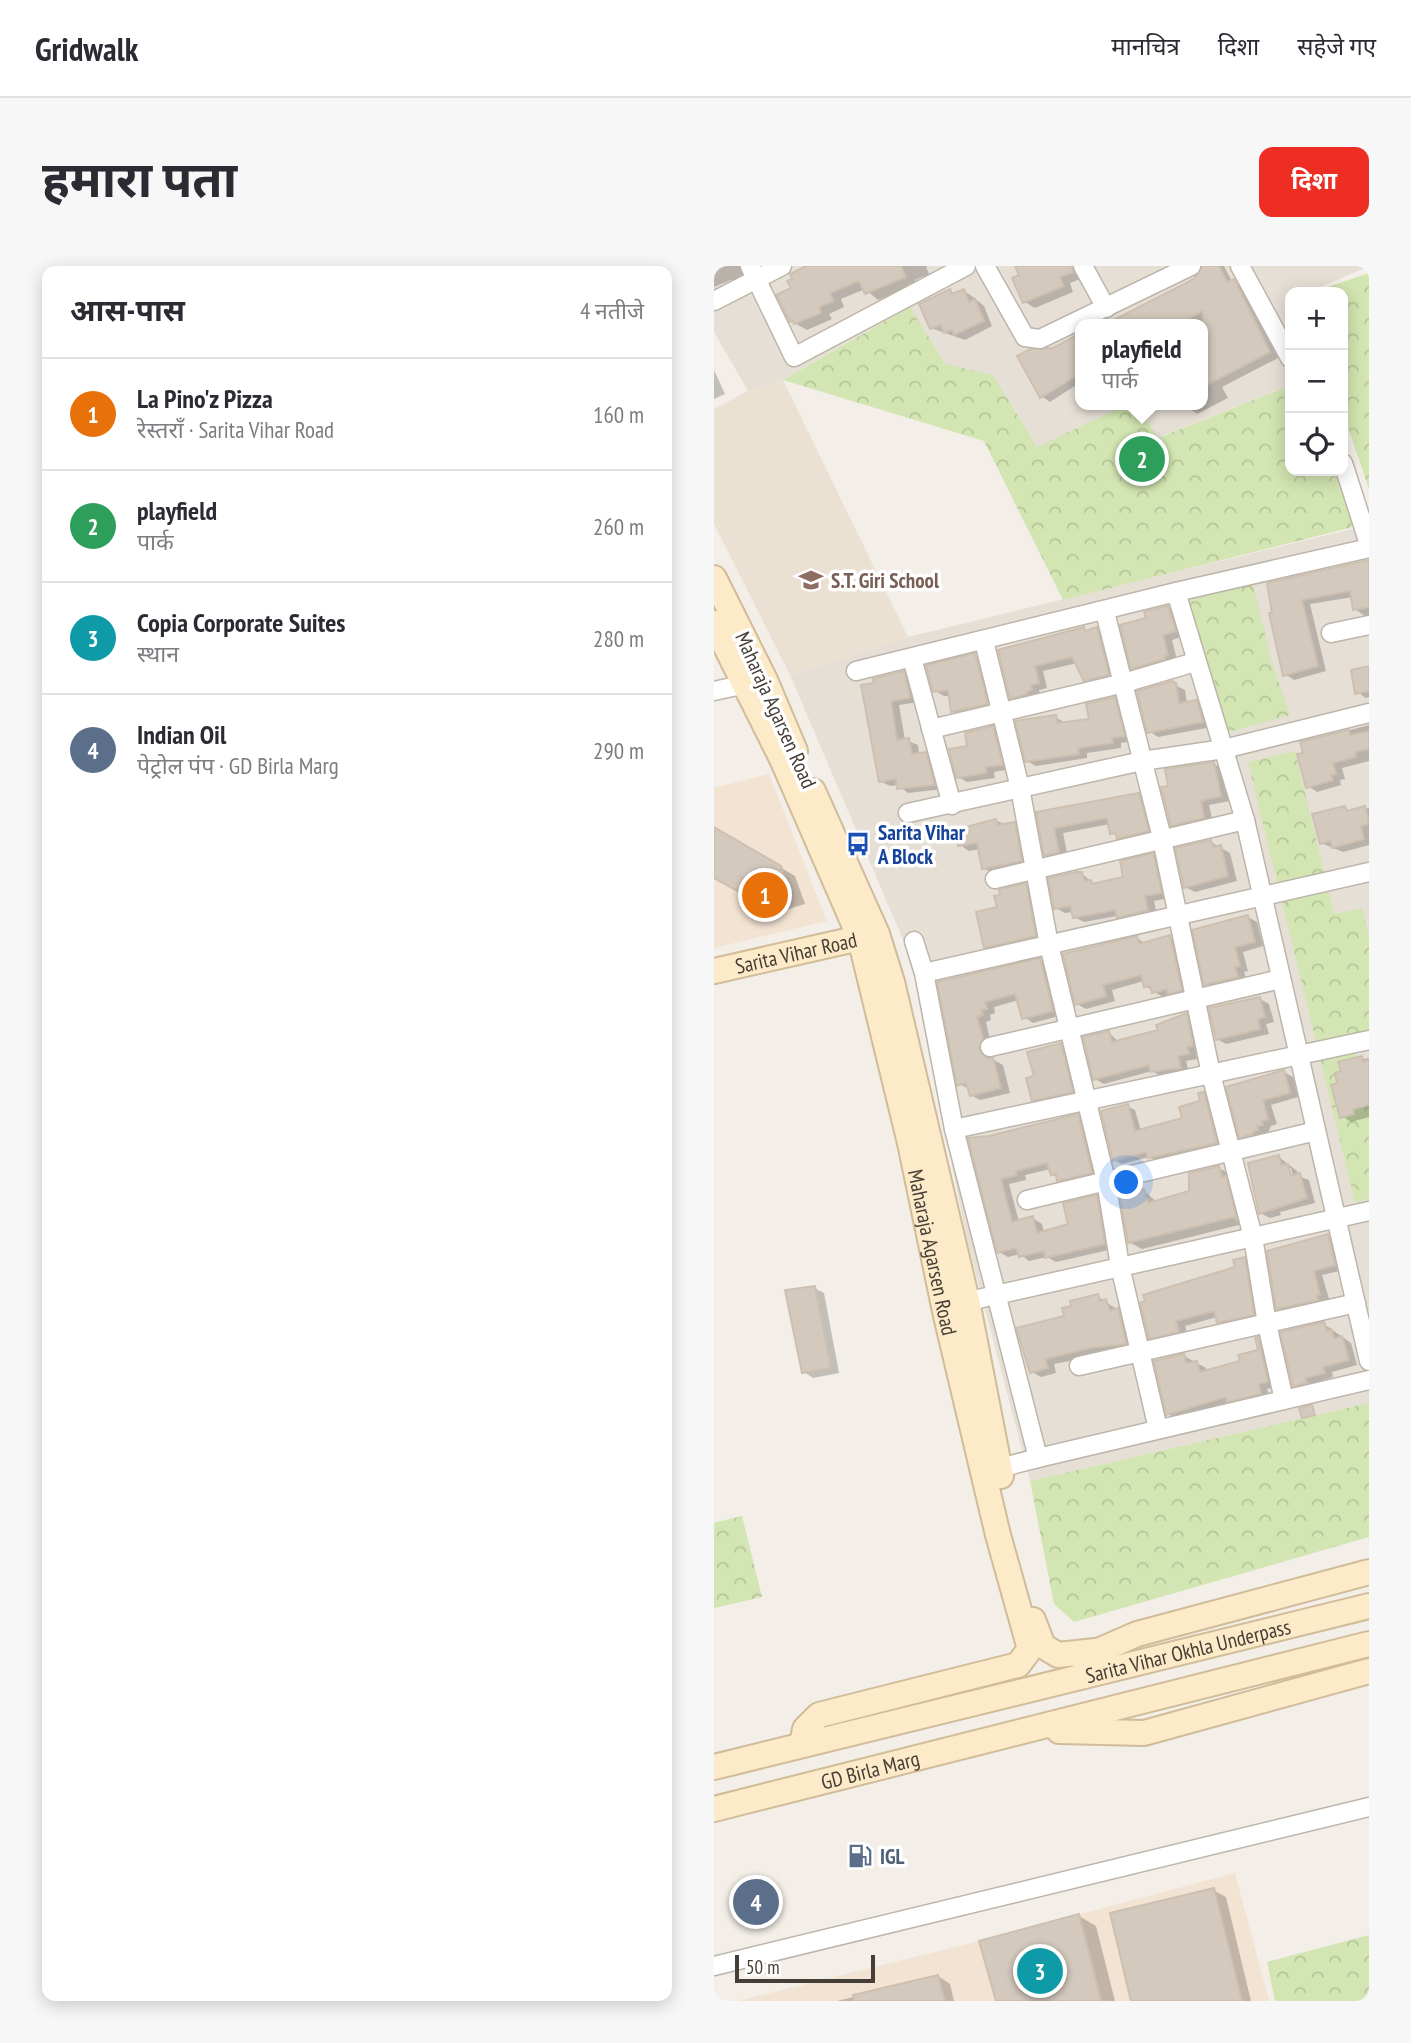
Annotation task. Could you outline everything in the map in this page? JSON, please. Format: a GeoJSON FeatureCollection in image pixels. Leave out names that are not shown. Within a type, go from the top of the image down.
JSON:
{"type":"FeatureCollection","features":[{"type":"Feature","properties":{"kind":"main road","name":"Maharaja Agarsen Road"},"geometry":{"type":"LineString","coordinates":[[714,578],[719,613],[755,682],[892,982],[955,1304],[1030,1649],[1026,1658],[1018,1665],[819,1715],[805,1729],[802,1745]]}},
{"type":"Feature","properties":{"kind":"main road","name":"Sarita Vihar Road"},"geometry":{"type":"LineString","coordinates":[[714,971],[869,936]]}},
{"type":"Feature","properties":{"kind":"main road","name":"Maharaja Agarsen Road"},"geometry":{"type":"LineString","coordinates":[[991,1470],[1043,1646],[1058,1655],[1095,1651]]}},
{"type":"Feature","properties":{"kind":"main road"},"geometry":{"type":"LineString","coordinates":[[1007,1695],[1095,1651],[1137,1634],[1369,1572]]}},
{"type":"Feature","properties":{"kind":"main road","name":"Sarita Vihar Okhla Underpass"},"geometry":{"type":"LineString","coordinates":[[1007,1695],[1369,1606]]}},
{"type":"Feature","properties":{"kind":"main road","name":"Sarita Vihar Okhla Underpass"},"geometry":{"type":"LineString","coordinates":[[1027,1730],[1369,1644]]}},
{"type":"Feature","properties":{"kind":"main road"},"geometry":{"type":"LineString","coordinates":[[1027,1730],[1144,1733],[1369,1671]]}},
{"type":"Feature","properties":{"kind":"main road","name":"GD Birla Marg"},"geometry":{"type":"LineString","coordinates":[[714,1767],[1007,1695]]}},
{"type":"Feature","properties":{"kind":"main road","name":"GD Birla Marg"},"geometry":{"type":"LineString","coordinates":[[714,1809],[1027,1730]]}},
{"type":"Feature","properties":{"kind":"street"},"geometry":{"type":"LineString","coordinates":[[714,301],[753,273],[782,266]]}},
{"type":"Feature","properties":{"kind":"street"},"geometry":{"type":"LineString","coordinates":[[753,273],[794,357],[966,266]]}},
{"type":"Feature","properties":{"kind":"street"},"geometry":{"type":"LineString","coordinates":[[985,266],[1025,337],[1040,339],[1075,323]]}},
{"type":"Feature","properties":{"kind":"street"},"geometry":{"type":"LineString","coordinates":[[1083,266],[1106,308]]}},
{"type":"Feature","properties":{"kind":"street"},"geometry":{"type":"LineString","coordinates":[[1083,319],[1191,266]]}},
{"type":"Feature","properties":{"kind":"street"},"geometry":{"type":"LineString","coordinates":[[1240,266],[1286,350]]}},
{"type":"Feature","properties":{"kind":"street"},"geometry":{"type":"LineString","coordinates":[[856,671],[1369,546],[1347,476]]}},
{"type":"Feature","properties":{"kind":"street"},"geometry":{"type":"LineString","coordinates":[[1176,592],[1245,820],[1369,1361]]}},
{"type":"Feature","properties":{"kind":"street"},"geometry":{"type":"LineString","coordinates":[[1105,612],[1162,841],[1193,998],[1253,1237],[1267,1324],[1284,1400]]}},
{"type":"Feature","properties":{"kind":"street"},"geometry":{"type":"LineString","coordinates":[[1331,633],[1369,625]]}},
{"type":"Feature","properties":{"kind":"street"},"geometry":{"type":"LineString","coordinates":[[984,641],[1020,788],[1049,945],[1106,1181],[1120,1266],[1158,1429]]}},
{"type":"Feature","properties":{"kind":"street"},"geometry":{"type":"LineString","coordinates":[[912,658],[952,805]]}},
{"type":"Feature","properties":{"kind":"street"},"geometry":{"type":"LineString","coordinates":[[931,729],[1124,683],[1195,662]]}},
{"type":"Feature","properties":{"kind":"street"},"geometry":{"type":"LineString","coordinates":[[714,691],[755,682]]}},
{"type":"Feature","properties":{"kind":"street"},"geometry":{"type":"LineString","coordinates":[[908,813],[1143,761],[1224,749],[1369,713]]}},
{"type":"Feature","properties":{"kind":"street"},"geometry":{"type":"LineString","coordinates":[[995,879],[1245,820]]}},
{"type":"Feature","properties":{"kind":"street"},"geometry":{"type":"LineString","coordinates":[[924,973],[1369,872]]}},
{"type":"Feature","properties":{"kind":"street"},"geometry":{"type":"LineString","coordinates":[[914,941],[924,973],[954,1129],[1038,1458]]}},
{"type":"Feature","properties":{"kind":"street"},"geometry":{"type":"LineString","coordinates":[[990,1047],[1281,979]]}},
{"type":"Feature","properties":{"kind":"street"},"geometry":{"type":"LineString","coordinates":[[954,1129],[1369,1040]]}},
{"type":"Feature","properties":{"kind":"street"},"geometry":{"type":"LineString","coordinates":[[1027,1200],[1316,1131]]}},
{"type":"Feature","properties":{"kind":"street"},"geometry":{"type":"LineString","coordinates":[[955,1304],[1369,1211]]}},
{"type":"Feature","properties":{"kind":"street"},"geometry":{"type":"LineString","coordinates":[[1079,1366],[1356,1303]]}},
{"type":"Feature","properties":{"kind":"street"},"geometry":{"type":"LineString","coordinates":[[991,1470],[1369,1380]]}},
{"type":"Feature","properties":{"kind":"street"},"geometry":{"type":"LineString","coordinates":[[714,1966],[1369,1807]]}},
{"type":"Feature","properties":{"kind":"shaded area"},"geometry":{"type":"Polygon","coordinates":[[[714,266],[1369,266],[1321,287],[1285,287],[1285,387],[1157,438],[1037,447],[993,375],[945,365],[909,307],[783,380],[748,391],[714,332],[714,266]]]}},
{"type":"Feature","properties":{"kind":"shaded area","name":"S.T. Giri School"},"geometry":{"type":"Polygon","coordinates":[[[783,380],[908,637],[790,675],[714,524],[714,409],[748,391],[783,380]]]}},
{"type":"Feature","properties":{"kind":"shaded area"},"geometry":{"type":"Polygon","coordinates":[[[1369,525],[1369,1403],[1030,1481],[967,1240],[910,956],[790,675],[908,637],[1369,525]]]}},
{"type":"Feature","properties":{"kind":"shaded area"},"geometry":{"type":"Polygon","coordinates":[[[769,774],[827,921],[714,948],[714,788],[769,774]]]}},
{"type":"Feature","properties":{"kind":"shaded area"},"geometry":{"type":"Polygon","coordinates":[[[1235,1873],[1269,2001],[738,2001],[979,1941],[1235,1873]]]}},
{"type":"Feature","properties":{"kind":"green space"},"geometry":{"type":"Polygon","coordinates":[[[1369,273],[1369,489],[1348,428],[1348,287],[1328,287],[1369,273]]]}},
{"type":"Feature","properties":{"kind":"green space"},"geometry":{"type":"Polygon","coordinates":[[[910,307],[945,364],[993,375],[1037,447],[1115,410],[1140,410],[1158,438],[1285,387],[1285,476],[1337,476],[1353,527],[1063,600],[984,441],[783,380],[910,307]]]}},
{"type":"Feature","properties":{"kind":"green space"},"geometry":{"type":"Polygon","coordinates":[[[1253,584],[1272,663],[1290,715],[1226,733],[1209,681],[1188,598],[1253,584]]]}},
{"type":"Feature","properties":{"kind":"green space"},"geometry":{"type":"Polygon","coordinates":[[[1295,751],[1334,914],[1362,908],[1369,938],[1369,1048],[1355,1052],[1369,1107],[1369,1199],[1355,1202],[1248,762],[1295,751]]]}},
{"type":"Feature","properties":{"kind":"green space"},"geometry":{"type":"Polygon","coordinates":[[[1369,1403],[1369,1537],[1074,1622],[1054,1604],[1030,1481],[1369,1403]]]}},
{"type":"Feature","properties":{"kind":"green space"},"geometry":{"type":"Polygon","coordinates":[[[742,1516],[762,1597],[714,1608],[714,1523],[742,1516]]]}},
{"type":"Feature","properties":{"kind":"green space"},"geometry":{"type":"Polygon","coordinates":[[[1369,1935],[1369,2001],[1275,2001],[1267,1962],[1369,1935]]]}},
{"type":"Feature","properties":{"kind":"building"},"geometry":{"type":"Polygon","coordinates":[[[806,266],[901,266],[906,277],[865,294],[859,281],[830,293],[834,301],[819,307],[821,313],[794,324],[793,321],[790,322],[776,295],[791,288],[787,281],[792,279],[790,274],[806,266]]]}},
{"type":"Feature","properties":{"kind":"building"},"geometry":{"type":"Polygon","coordinates":[[[1015,266],[1072,266],[1073,272],[1060,277],[1064,286],[1023,303],[1012,278],[1019,275],[1015,266]]]}},
{"type":"Feature","properties":{"kind":"building"},"geometry":{"type":"Polygon","coordinates":[[[1202,266],[1219,266],[1227,282],[1234,279],[1270,352],[1208,384],[1208,319],[1203,319],[1203,311],[1189,319],[1116,319],[1194,279],[1202,266]]]}},
{"type":"Feature","properties":{"kind":"building"},"geometry":{"type":"Polygon","coordinates":[[[950,289],[952,294],[964,289],[969,302],[975,299],[984,321],[954,335],[952,330],[944,333],[941,325],[930,329],[919,304],[950,289]]]}},
{"type":"Feature","properties":{"kind":"building"},"geometry":{"type":"Polygon","coordinates":[[[1075,336],[1075,377],[1040,398],[1017,356],[1030,349],[1053,348],[1075,336]]]}},
{"type":"Feature","properties":{"kind":"building"},"geometry":{"type":"Polygon","coordinates":[[[1369,560],[1369,607],[1353,610],[1350,591],[1302,600],[1318,666],[1283,676],[1269,613],[1272,613],[1267,583],[1369,560]]]}},
{"type":"Feature","properties":{"kind":"building"},"geometry":{"type":"Polygon","coordinates":[[[1168,606],[1176,631],[1163,635],[1168,655],[1164,656],[1165,659],[1131,669],[1120,625],[1146,618],[1144,612],[1168,606]]]}},
{"type":"Feature","properties":{"kind":"building"},"geometry":{"type":"Polygon","coordinates":[[[1084,627],[1085,631],[1097,627],[1109,675],[1084,681],[1072,657],[1035,666],[1039,683],[1031,685],[1032,690],[1026,692],[1027,694],[1010,699],[998,650],[1084,627]]]}},
{"type":"Feature","properties":{"kind":"building"},"geometry":{"type":"Polygon","coordinates":[[[975,653],[988,704],[951,712],[948,690],[933,692],[926,665],[975,653]]]}},
{"type":"Feature","properties":{"kind":"building"},"geometry":{"type":"Polygon","coordinates":[[[1369,666],[1369,691],[1355,694],[1351,670],[1369,666]]]}},
{"type":"Feature","properties":{"kind":"building"},"geometry":{"type":"Polygon","coordinates":[[[904,671],[910,698],[891,701],[897,740],[909,738],[912,754],[926,752],[935,785],[897,789],[896,779],[879,782],[861,685],[874,683],[873,679],[904,671]]]}},
{"type":"Feature","properties":{"kind":"building"},"geometry":{"type":"Polygon","coordinates":[[[1172,681],[1176,683],[1179,703],[1197,700],[1203,722],[1147,733],[1137,691],[1172,681]]]}},
{"type":"Feature","properties":{"kind":"building"},"geometry":{"type":"Polygon","coordinates":[[[1115,697],[1125,736],[1112,738],[1113,743],[1078,748],[1079,754],[1025,762],[1015,721],[1056,715],[1057,723],[1089,719],[1086,704],[1115,697]]]}},
{"type":"Feature","properties":{"kind":"building"},"geometry":{"type":"Polygon","coordinates":[[[993,726],[1003,765],[986,767],[986,773],[956,778],[949,749],[967,746],[965,733],[993,726]]]}},
{"type":"Feature","properties":{"kind":"building"},"geometry":{"type":"Polygon","coordinates":[[[1349,730],[1350,735],[1369,731],[1369,749],[1355,752],[1356,757],[1333,763],[1336,774],[1331,775],[1333,780],[1306,788],[1297,754],[1303,753],[1300,742],[1349,730]]]}},
{"type":"Feature","properties":{"kind":"building"},"geometry":{"type":"Polygon","coordinates":[[[1214,762],[1221,796],[1201,801],[1204,818],[1171,826],[1161,787],[1168,786],[1165,769],[1214,762]]]}},
{"type":"Feature","properties":{"kind":"building"},"geometry":{"type":"Polygon","coordinates":[[[1139,793],[1149,831],[1117,839],[1116,833],[1110,834],[1107,818],[1054,828],[1059,852],[1044,856],[1036,812],[1139,793]]]}},
{"type":"Feature","properties":{"kind":"building"},"geometry":{"type":"Polygon","coordinates":[[[1345,806],[1347,811],[1365,806],[1369,824],[1361,826],[1364,839],[1332,848],[1331,841],[1320,844],[1312,814],[1345,806]]]}},
{"type":"Feature","properties":{"kind":"building"},"geometry":{"type":"Polygon","coordinates":[[[996,819],[998,825],[1015,822],[1022,861],[982,869],[977,843],[958,846],[955,830],[996,819]]]}},
{"type":"Feature","properties":{"kind":"building"},"geometry":{"type":"Polygon","coordinates":[[[714,827],[781,866],[791,896],[763,905],[714,878],[714,827]]]}},
{"type":"Feature","properties":{"kind":"building"},"geometry":{"type":"Polygon","coordinates":[[[1211,840],[1213,847],[1221,845],[1228,876],[1184,888],[1175,848],[1211,840]]]}},
{"type":"Feature","properties":{"kind":"building"},"geometry":{"type":"Polygon","coordinates":[[[1153,853],[1162,893],[1145,896],[1148,910],[1117,918],[1115,910],[1073,918],[1070,906],[1054,909],[1048,878],[1082,872],[1084,881],[1091,880],[1092,884],[1123,877],[1120,861],[1153,853]]]}},
{"type":"Feature","properties":{"kind":"building"},"geometry":{"type":"Polygon","coordinates":[[[1026,883],[1036,936],[984,948],[976,912],[997,907],[994,896],[1000,895],[999,890],[1026,883]]]}},
{"type":"Feature","properties":{"kind":"building"},"geometry":{"type":"Polygon","coordinates":[[[1248,915],[1255,942],[1235,947],[1240,966],[1235,967],[1238,977],[1204,985],[1192,930],[1248,915]]]}},
{"type":"Feature","properties":{"kind":"building"},"geometry":{"type":"Polygon","coordinates":[[[1170,935],[1182,990],[1168,994],[1167,989],[1152,993],[1150,986],[1144,987],[1141,975],[1103,985],[1106,996],[1075,1005],[1063,954],[1137,936],[1139,944],[1170,935]]]}},
{"type":"Feature","properties":{"kind":"building"},"geometry":{"type":"Polygon","coordinates":[[[1040,958],[1053,1011],[1022,1019],[1015,994],[985,1002],[987,1009],[981,1010],[983,1015],[977,1017],[983,1038],[979,1049],[988,1059],[993,1058],[1001,1088],[970,1096],[966,1083],[957,1086],[937,982],[1040,958]]]}},
{"type":"Feature","properties":{"kind":"building"},"geometry":{"type":"Polygon","coordinates":[[[1260,997],[1265,1017],[1258,1019],[1260,1029],[1216,1040],[1209,1008],[1260,997]]]}},
{"type":"Feature","properties":{"kind":"building"},"geometry":{"type":"Polygon","coordinates":[[[1187,1013],[1193,1046],[1187,1047],[1189,1054],[1178,1056],[1181,1068],[1150,1072],[1149,1065],[1093,1080],[1083,1037],[1109,1031],[1112,1042],[1158,1030],[1156,1025],[1187,1013]]]}},
{"type":"Feature","properties":{"kind":"building"},"geometry":{"type":"Polygon","coordinates":[[[1061,1043],[1073,1092],[1032,1101],[1026,1078],[1034,1076],[1027,1052],[1061,1043]]]}},
{"type":"Feature","properties":{"kind":"building"},"geometry":{"type":"Polygon","coordinates":[[[1362,1056],[1363,1062],[1369,1060],[1369,1105],[1353,1109],[1354,1114],[1340,1118],[1331,1085],[1337,1083],[1335,1073],[1341,1071],[1338,1062],[1362,1056]]]}},
{"type":"Feature","properties":{"kind":"building"},"geometry":{"type":"Polygon","coordinates":[[[1284,1070],[1290,1093],[1263,1100],[1268,1119],[1262,1121],[1263,1125],[1257,1126],[1258,1130],[1253,1134],[1239,1138],[1226,1087],[1284,1070]]]}},
{"type":"Feature","properties":{"kind":"building"},"geometry":{"type":"Polygon","coordinates":[[[1204,1092],[1217,1143],[1148,1158],[1146,1152],[1113,1161],[1101,1111],[1128,1104],[1135,1131],[1182,1118],[1179,1107],[1200,1101],[1198,1093],[1204,1092]]]}},
{"type":"Feature","properties":{"kind":"building"},"geometry":{"type":"Polygon","coordinates":[[[1078,1114],[1092,1173],[1057,1181],[1056,1174],[1051,1175],[1047,1163],[1016,1171],[1017,1175],[1001,1179],[1012,1222],[1033,1216],[1037,1233],[1068,1224],[1063,1203],[1097,1195],[1105,1244],[1045,1258],[1044,1251],[1019,1257],[1016,1248],[997,1253],[968,1138],[989,1136],[1078,1114]]]}},
{"type":"Feature","properties":{"kind":"building"},"geometry":{"type":"Polygon","coordinates":[[[1279,1155],[1281,1165],[1288,1164],[1291,1176],[1300,1173],[1307,1198],[1259,1214],[1248,1163],[1279,1155]]]}},
{"type":"Feature","properties":{"kind":"building"},"geometry":{"type":"Polygon","coordinates":[[[1219,1166],[1222,1177],[1226,1176],[1237,1220],[1234,1217],[1128,1243],[1119,1191],[1122,1195],[1144,1189],[1148,1203],[1189,1191],[1189,1173],[1219,1166]]]}},
{"type":"Feature","properties":{"kind":"building"},"geometry":{"type":"Polygon","coordinates":[[[1328,1234],[1335,1265],[1314,1271],[1320,1295],[1317,1295],[1318,1300],[1276,1309],[1267,1251],[1328,1234]]]}},
{"type":"Feature","properties":{"kind":"building"},"geometry":{"type":"Polygon","coordinates":[[[1245,1257],[1254,1315],[1217,1323],[1214,1311],[1176,1321],[1179,1332],[1149,1339],[1140,1303],[1145,1301],[1143,1295],[1235,1267],[1233,1260],[1245,1257]]]}},
{"type":"Feature","properties":{"kind":"building"},"geometry":{"type":"Polygon","coordinates":[[[815,1286],[831,1368],[802,1373],[785,1290],[815,1286]]]}},
{"type":"Feature","properties":{"kind":"building"},"geometry":{"type":"Polygon","coordinates":[[[1098,1294],[1100,1301],[1106,1299],[1110,1311],[1118,1308],[1126,1344],[1091,1348],[1045,1359],[1048,1368],[1030,1373],[1016,1328],[1064,1316],[1062,1308],[1071,1306],[1070,1301],[1098,1294]]]}},
{"type":"Feature","properties":{"kind":"building"},"geometry":{"type":"Polygon","coordinates":[[[1324,1322],[1327,1331],[1331,1329],[1334,1339],[1342,1336],[1349,1360],[1323,1367],[1325,1373],[1305,1378],[1307,1383],[1293,1386],[1280,1332],[1324,1322]]]}},
{"type":"Feature","properties":{"kind":"building"},"geometry":{"type":"Polygon","coordinates":[[[1258,1337],[1268,1382],[1259,1384],[1261,1394],[1227,1402],[1226,1397],[1166,1415],[1154,1361],[1184,1354],[1186,1363],[1197,1361],[1200,1372],[1240,1361],[1238,1355],[1258,1350],[1255,1338],[1258,1337]]]}},
{"type":"Feature","properties":{"kind":"building"},"geometry":{"type":"Polygon","coordinates":[[[1312,1405],[1315,1415],[1302,1418],[1299,1408],[1312,1405]]]}},
{"type":"Feature","properties":{"kind":"building"},"geometry":{"type":"Polygon","coordinates":[[[1214,1888],[1242,2001],[1131,2001],[1110,1913],[1214,1888]]]}},
{"type":"Feature","properties":{"kind":"building"},"geometry":{"type":"Polygon","coordinates":[[[1079,1914],[1101,2001],[996,2001],[979,1941],[1079,1914]]]}},
{"type":"Feature","properties":{"kind":"building"},"geometry":{"type":"Polygon","coordinates":[[[938,1975],[945,2001],[854,2001],[853,1995],[938,1975]]]}},
{"type":"Feature","properties":{"kind":"place","name":"playfield"},"geometry":{"type":"Point","coordinates":[1142,459]}},
{"type":"Feature","properties":{"kind":"place","name":"S.T. Giri School"},"geometry":{"type":"Point","coordinates":[811,580]}},
{"type":"Feature","properties":{"kind":"place","name":"Sarita Vihar A Block"},"geometry":{"type":"Point","coordinates":[858,844]}},
{"type":"Feature","properties":{"kind":"place","name":"La Pino'z Pizza"},"geometry":{"type":"Point","coordinates":[765,895]}},
{"type":"Feature","properties":{"kind":"place","name":"IGL"},"geometry":{"type":"Point","coordinates":[860,1856]}},
{"type":"Feature","properties":{"kind":"place","name":"Indian Oil"},"geometry":{"type":"Point","coordinates":[756,1902]}},
{"type":"Feature","properties":{"kind":"place","name":"Copia Corporate Suites"},"geometry":{"type":"Point","coordinates":[1040,1971]}}]}
